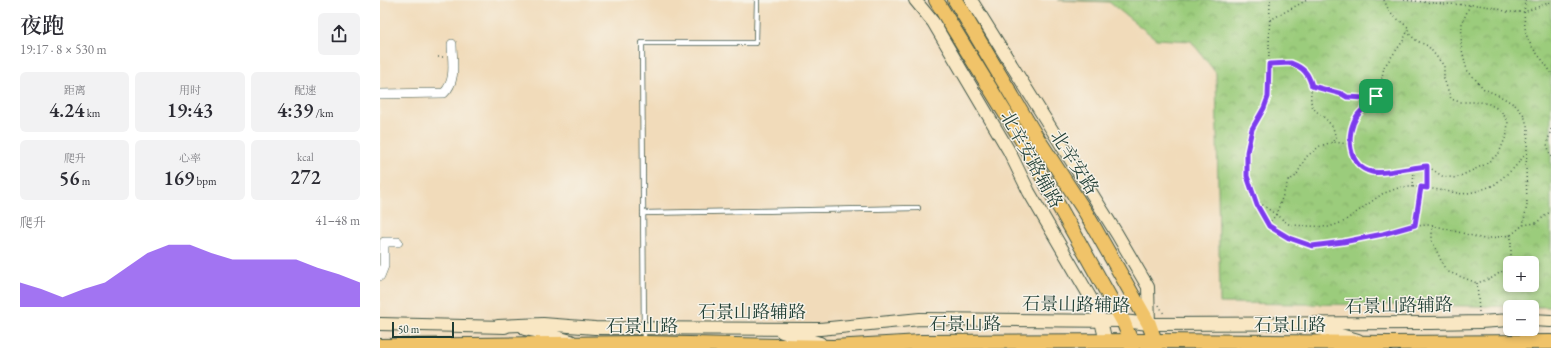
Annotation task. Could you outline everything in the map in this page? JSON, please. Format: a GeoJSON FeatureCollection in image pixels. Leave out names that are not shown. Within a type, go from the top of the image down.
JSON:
{"type":"FeatureCollection","features":[{"type":"Feature","properties":{"kind":"main road","name":"北辛安路"},"geometry":{"type":"LineString","coordinates":[[936,0],[1023,142],[1123,321],[1131,345]]}},
{"type":"Feature","properties":{"kind":"main road","name":"北辛安路"},"geometry":{"type":"LineString","coordinates":[[961,2],[1036,136],[1086,213],[1149,324],[1155,345]]}},
{"type":"Feature","properties":{"kind":"main road","name":"石景山路"},"geometry":{"type":"LineString","coordinates":[[380,346],[582,345],[833,347],[921,342],[1106,342],[1131,345],[1155,345],[1551,342]]}},
{"type":"Feature","properties":{"kind":"street","name":"北辛安路辅路"},"geometry":{"type":"LineString","coordinates":[[915,0],[933,22],[1093,302],[1101,321],[1106,342]]}},
{"type":"Feature","properties":{"kind":"street"},"geometry":{"type":"LineString","coordinates":[[380,94],[444,93],[450,88],[452,79],[452,44]]}},
{"type":"Feature","properties":{"kind":"street"},"geometry":{"type":"LineString","coordinates":[[981,73],[992,123]]}},
{"type":"Feature","properties":{"kind":"street"},"geometry":{"type":"LineString","coordinates":[[380,276],[384,266],[384,242],[398,242]]}},
{"type":"Feature","properties":{"kind":"street","name":"石景山路辅路"},"geometry":{"type":"LineString","coordinates":[[498,326],[543,324],[595,328],[644,329],[820,329],[920,319],[1123,321],[1149,324],[1303,324],[1503,320]]}},
{"type":"Feature","properties":{"kind":"street"},"geometry":{"type":"LineString","coordinates":[[1539,320],[1551,321]]}},
{"type":"Feature","properties":{"kind":"street"},"geometry":{"type":"LineString","coordinates":[[380,324],[498,326],[536,331],[582,345]]}},
{"type":"Feature","properties":{"kind":"street"},"geometry":{"type":"LineString","coordinates":[[1303,324],[1370,343]]}},
{"type":"Feature","properties":{"kind":"street"},"geometry":{"type":"LineString","coordinates":[[774,329],[833,347]]}},
{"type":"Feature","properties":{"kind":"lane"},"geometry":{"type":"LineString","coordinates":[[644,346],[642,43],[756,43],[757,0]]}},
{"type":"Feature","properties":{"kind":"lane"},"geometry":{"type":"LineString","coordinates":[[643,213],[918,208]]}},
{"type":"Feature","properties":{"kind":"path"},"geometry":{"type":"LineString","coordinates":[[1270,0],[1268,97],[1264,108],[1252,129],[1247,152],[1247,176],[1255,199],[1268,224],[1289,238],[1312,246],[1356,240],[1415,225],[1432,224],[1484,239],[1511,235],[1523,224],[1527,205],[1526,154],[1528,129],[1524,115],[1515,105],[1484,89],[1467,70],[1461,46],[1462,23],[1470,5]]}},
{"type":"Feature","properties":{"kind":"path"},"geometry":{"type":"LineString","coordinates":[[1269,20],[1307,0]]}},
{"type":"Feature","properties":{"kind":"path"},"geometry":{"type":"LineString","coordinates":[[1384,0],[1390,13],[1409,28],[1407,32],[1404,41],[1384,67],[1375,99],[1357,116],[1351,130],[1349,144],[1353,156],[1364,169],[1373,172],[1427,166],[1442,176],[1456,178],[1486,164],[1499,153],[1508,134],[1508,121],[1500,110],[1490,104],[1480,102],[1460,102],[1451,99],[1444,79],[1444,66],[1428,46],[1417,41],[1407,32]]}},
{"type":"Feature","properties":{"kind":"path"},"geometry":{"type":"LineString","coordinates":[[1404,0],[1413,2],[1496,8],[1506,12],[1524,12],[1551,2]]}},
{"type":"Feature","properties":{"kind":"path"},"geometry":{"type":"LineString","coordinates":[[1525,0],[1524,12],[1527,38],[1551,73]]}},
{"type":"Feature","properties":{"kind":"path"},"geometry":{"type":"LineString","coordinates":[[1269,64],[1291,63],[1302,67],[1312,86],[1310,95],[1311,106],[1332,126],[1336,137],[1333,142]]}},
{"type":"Feature","properties":{"kind":"path"},"geometry":{"type":"LineString","coordinates":[[1312,86],[1342,94],[1347,97],[1365,98],[1376,96]]}},
{"type":"Feature","properties":{"kind":"path"},"geometry":{"type":"LineString","coordinates":[[1551,130],[1547,144],[1551,157]]}},
{"type":"Feature","properties":{"kind":"path"},"geometry":{"type":"LineString","coordinates":[[1268,224],[1276,215],[1288,181],[1296,176],[1306,157],[1320,146],[1333,142],[1349,144]]}},
{"type":"Feature","properties":{"kind":"path"},"geometry":{"type":"LineString","coordinates":[[1255,199],[1290,225],[1329,227],[1343,222],[1382,194],[1401,187],[1421,187],[1463,194],[1478,191],[1494,185],[1514,168],[1526,154]]}},
{"type":"Feature","properties":{"kind":"path"},"geometry":{"type":"LineString","coordinates":[[1427,166],[1427,188]]}},
{"type":"Feature","properties":{"kind":"path"},"geometry":{"type":"LineString","coordinates":[[1413,187],[1414,167]]}},
{"type":"Feature","properties":{"kind":"path"},"geometry":{"type":"LineString","coordinates":[[1415,225],[1421,187]]}},
{"type":"Feature","properties":{"kind":"path"},"geometry":{"type":"LineString","coordinates":[[1523,224],[1536,223],[1551,211]]}},
{"type":"Feature","properties":{"kind":"path"},"geometry":{"type":"LineString","coordinates":[[1432,224],[1432,241],[1446,271],[1477,283],[1492,278],[1503,269]]}},
{"type":"Feature","properties":{"kind":"path"},"geometry":{"type":"LineString","coordinates":[[1510,256],[1511,235]]}},
{"type":"Feature","properties":{"kind":"path"},"geometry":{"type":"LineString","coordinates":[[1477,283],[1480,322]]}},
{"type":"Feature","properties":{"kind":"green space"},"geometry":{"type":"Polygon","coordinates":[[[1058,0],[1551,0],[1551,307],[1539,307],[1539,300],[1503,300],[1503,306],[1220,303],[1216,73],[1191,41],[1156,39],[1109,2],[1058,0]]]}},
{"type":"Feature","properties":{"kind":"route"},"geometry":{"type":"LineString","coordinates":[[1291,63],[1302,67],[1312,86],[1342,94],[1347,97],[1365,98],[1376,96],[1375,99],[1357,116],[1351,130],[1349,144],[1353,156],[1364,169],[1373,172],[1427,166],[1427,188],[1421,187],[1415,225],[1383,234],[1343,242],[1312,246],[1289,238],[1269,226],[1257,205],[1247,176],[1247,152],[1252,129],[1264,108],[1268,97],[1269,64],[1291,63]]}}]}
